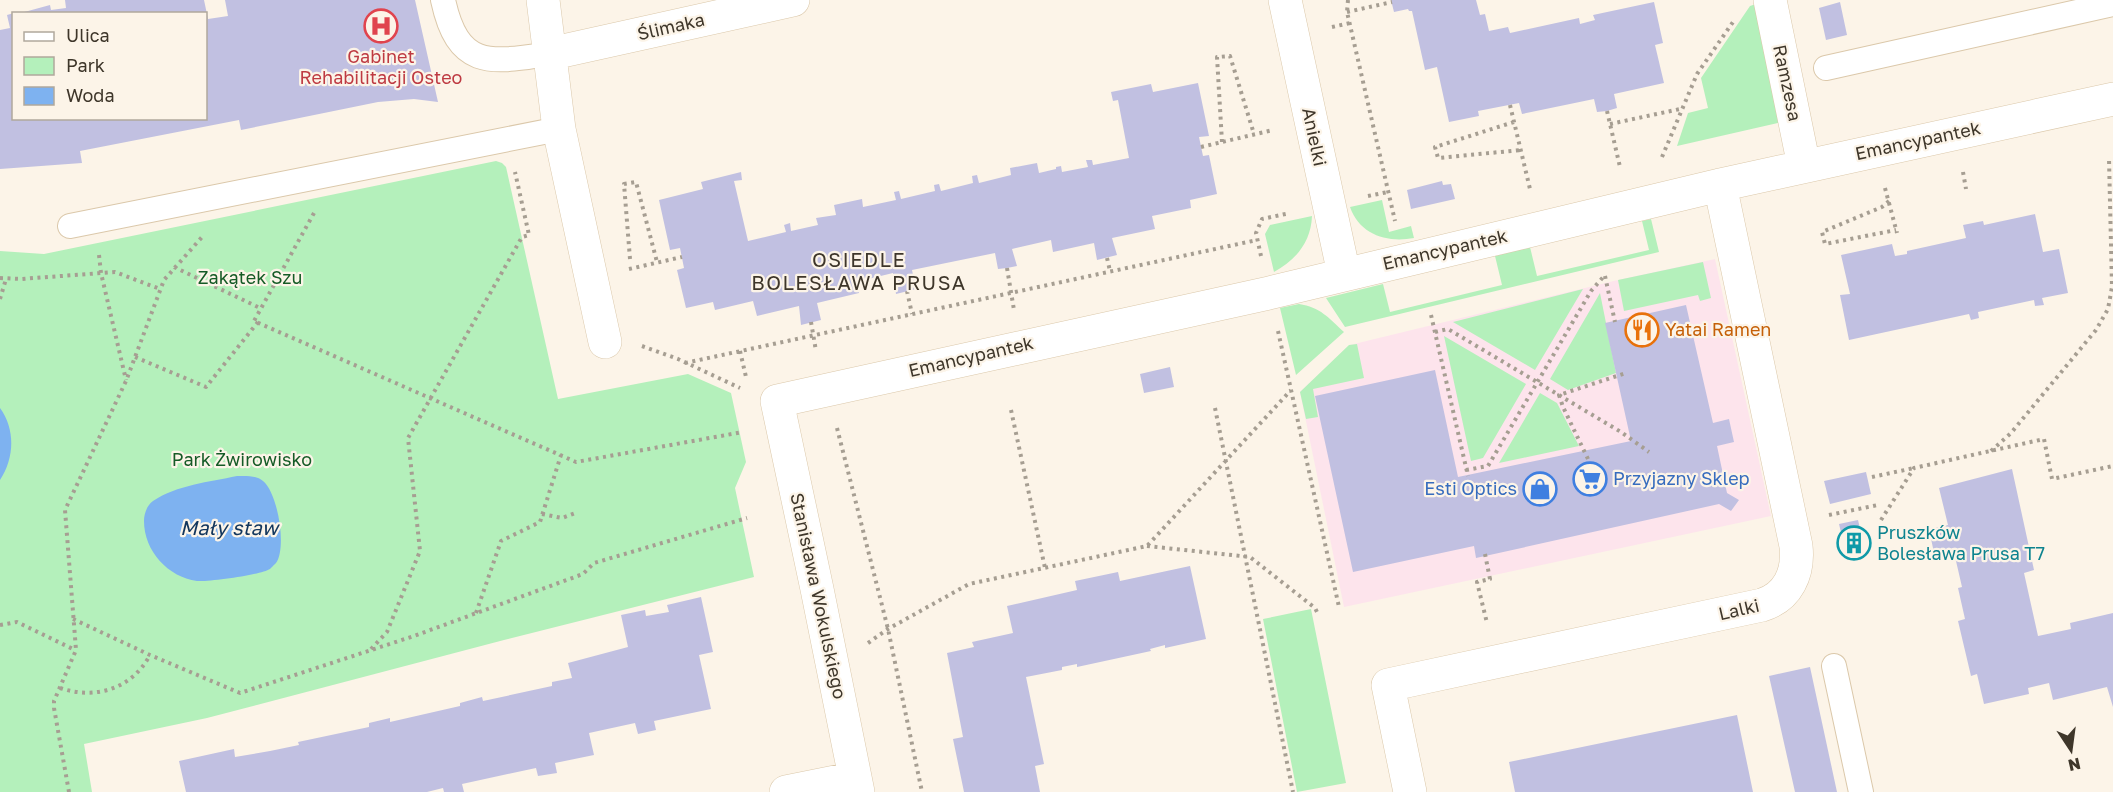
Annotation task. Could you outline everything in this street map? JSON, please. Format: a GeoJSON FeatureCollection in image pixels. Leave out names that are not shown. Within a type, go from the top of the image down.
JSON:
{"type":"FeatureCollection","features":[{"type":"Feature","properties":{"kind":"street"},"geometry":{"type":"LineString","coordinates":[[543,0],[559,129],[605,342]]}},
{"type":"Feature","properties":{"kind":"street","name":"Ślimaka"},"geometry":{"type":"LineString","coordinates":[[549,54],[793,0]]}},
{"type":"Feature","properties":{"kind":"street","name":"Anielki"},"geometry":{"type":"LineString","coordinates":[[1285,0],[1344,274]]}},
{"type":"Feature","properties":{"kind":"street","name":"Ramzesa"},"geometry":{"type":"LineString","coordinates":[[1770,0],[1804,166]]}},
{"type":"Feature","properties":{"kind":"street","name":"Emancypantek"},"geometry":{"type":"LineString","coordinates":[[777,401],[1269,293],[1719,185],[2113,99]]}},
{"type":"Feature","properties":{"kind":"street","name":"Lalki"},"geometry":{"type":"LineString","coordinates":[[1410,792],[1388,685],[1771,602],[1780,597],[1785,590],[1796,565],[1797,556],[1719,185]]}},
{"type":"Feature","properties":{"kind":"street","name":"Stanisława Wokulskiego"},"geometry":{"type":"LineString","coordinates":[[777,401],[856,785]]}},
{"type":"Feature","properties":{"kind":"street"},"geometry":{"type":"LineString","coordinates":[[786,792],[856,785]]}},
{"type":"Feature","properties":{"kind":"lane"},"geometry":{"type":"LineString","coordinates":[[443,0],[456,39],[471,53],[500,61],[549,54]]}},
{"type":"Feature","properties":{"kind":"lane"},"geometry":{"type":"LineString","coordinates":[[1826,68],[2113,4]]}},
{"type":"Feature","properties":{"kind":"lane"},"geometry":{"type":"LineString","coordinates":[[70,226],[559,129]]}},
{"type":"Feature","properties":{"kind":"lane"},"geometry":{"type":"LineString","coordinates":[[1834,666],[1861,792]]}},
{"type":"Feature","properties":{"kind":"path"},"geometry":{"type":"LineString","coordinates":[[1348,0],[1347,12],[1394,221],[1403,219]]}},
{"type":"Feature","properties":{"kind":"path"},"geometry":{"type":"LineString","coordinates":[[1347,12],[1392,2]]}},
{"type":"Feature","properties":{"kind":"path"},"geometry":{"type":"LineString","coordinates":[[1662,157],[1697,74],[1737,16]]}},
{"type":"Feature","properties":{"kind":"path"},"geometry":{"type":"LineString","coordinates":[[1222,142],[1217,57],[1230,56],[1254,134]]}},
{"type":"Feature","properties":{"kind":"path"},"geometry":{"type":"LineString","coordinates":[[1510,105],[1530,189]]}},
{"type":"Feature","properties":{"kind":"path"},"geometry":{"type":"LineString","coordinates":[[1610,124],[1681,109]]}},
{"type":"Feature","properties":{"kind":"path"},"geometry":{"type":"LineString","coordinates":[[1607,111],[1620,167],[1628,165]]}},
{"type":"Feature","properties":{"kind":"path"},"geometry":{"type":"LineString","coordinates":[[1514,122],[1435,147],[1438,158],[1521,150]]}},
{"type":"Feature","properties":{"kind":"path"},"geometry":{"type":"LineString","coordinates":[[1201,147],[1283,128]]}},
{"type":"Feature","properties":{"kind":"path"},"geometry":{"type":"LineString","coordinates":[[370,650],[387,632],[420,551],[408,438],[522,237],[529,235],[508,139]]}},
{"type":"Feature","properties":{"kind":"path"},"geometry":{"type":"LineString","coordinates":[[1653,159],[1673,154]]}},
{"type":"Feature","properties":{"kind":"path"},"geometry":{"type":"LineString","coordinates":[[1991,451],[2011,433],[2096,330],[2108,309],[2112,287],[2109,159]]}},
{"type":"Feature","properties":{"kind":"path"},"geometry":{"type":"LineString","coordinates":[[320,176],[323,198],[254,321],[576,462],[745,432]]}},
{"type":"Feature","properties":{"kind":"path"},"geometry":{"type":"LineString","coordinates":[[631,268],[624,184],[636,182],[657,262]]}},
{"type":"Feature","properties":{"kind":"path"},"geometry":{"type":"LineString","coordinates":[[1519,191],[1541,186]]}},
{"type":"Feature","properties":{"kind":"path"},"geometry":{"type":"LineString","coordinates":[[69,792],[54,708],[76,650],[65,510],[126,381],[164,280],[216,220],[224,196]]}},
{"type":"Feature","properties":{"kind":"path"},"geometry":{"type":"LineString","coordinates":[[1889,201],[1882,207],[1822,232],[1825,244],[1897,231],[1891,209]]}},
{"type":"Feature","properties":{"kind":"path"},"geometry":{"type":"LineString","coordinates":[[1262,262],[1256,233],[1262,219],[1300,211]]}},
{"type":"Feature","properties":{"kind":"path"},"geometry":{"type":"LineString","coordinates":[[94,222],[101,273],[126,381]]}},
{"type":"Feature","properties":{"kind":"path"},"geometry":{"type":"LineString","coordinates":[[686,363],[1257,240]]}},
{"type":"Feature","properties":{"kind":"path"},"geometry":{"type":"LineString","coordinates":[[639,267],[682,257]]}},
{"type":"Feature","properties":{"kind":"path"},"geometry":{"type":"LineString","coordinates":[[1107,258],[1110,271]]}},
{"type":"Feature","properties":{"kind":"path"},"geometry":{"type":"LineString","coordinates":[[174,267],[260,308]]}},
{"type":"Feature","properties":{"kind":"path"},"geometry":{"type":"LineString","coordinates":[[0,278],[115,272],[160,289]]}},
{"type":"Feature","properties":{"kind":"path"},"geometry":{"type":"LineString","coordinates":[[1466,470],[1488,466],[1591,291],[1605,275],[1615,322]]}},
{"type":"Feature","properties":{"kind":"path"},"geometry":{"type":"LineString","coordinates":[[0,299],[6,279]]}},
{"type":"Feature","properties":{"kind":"path"},"geometry":{"type":"LineString","coordinates":[[907,291],[912,314]]}},
{"type":"Feature","properties":{"kind":"path"},"geometry":{"type":"LineString","coordinates":[[1431,315],[1468,476]]}},
{"type":"Feature","properties":{"kind":"path"},"geometry":{"type":"LineString","coordinates":[[1275,321],[1339,607]]}},
{"type":"Feature","properties":{"kind":"path"},"geometry":{"type":"LineString","coordinates":[[135,357],[206,387],[258,322]]}},
{"type":"Feature","properties":{"kind":"path"},"geometry":{"type":"LineString","coordinates":[[811,322],[814,335]]}},
{"type":"Feature","properties":{"kind":"path"},"geometry":{"type":"LineString","coordinates":[[1435,332],[1448,329],[1621,432],[1649,452]]}},
{"type":"Feature","properties":{"kind":"path"},"geometry":{"type":"LineString","coordinates":[[605,342],[607,351],[638,345],[686,363],[736,387]]}},
{"type":"Feature","properties":{"kind":"path"},"geometry":{"type":"LineString","coordinates":[[740,351],[746,380]]}},
{"type":"Feature","properties":{"kind":"path"},"geometry":{"type":"LineString","coordinates":[[1559,395],[1626,373]]}},
{"type":"Feature","properties":{"kind":"path"},"geometry":{"type":"LineString","coordinates":[[1147,546],[1292,390]]}},
{"type":"Feature","properties":{"kind":"path"},"geometry":{"type":"LineString","coordinates":[[1559,395],[1588,459]]}},
{"type":"Feature","properties":{"kind":"path"},"geometry":{"type":"LineString","coordinates":[[1215,408],[1293,792]]}},
{"type":"Feature","properties":{"kind":"path"},"geometry":{"type":"LineString","coordinates":[[1011,410],[1045,568]]}},
{"type":"Feature","properties":{"kind":"path"},"geometry":{"type":"LineString","coordinates":[[837,427],[888,629],[922,792]]}},
{"type":"Feature","properties":{"kind":"path"},"geometry":{"type":"LineString","coordinates":[[1872,477],[2044,439],[2052,479],[2113,466]]}},
{"type":"Feature","properties":{"kind":"path"},"geometry":{"type":"LineString","coordinates":[[476,613],[501,541],[540,522],[561,455]]}},
{"type":"Feature","properties":{"kind":"path"},"geometry":{"type":"LineString","coordinates":[[1881,520],[1914,468]]}},
{"type":"Feature","properties":{"kind":"path"},"geometry":{"type":"LineString","coordinates":[[1791,524],[1878,505]]}},
{"type":"Feature","properties":{"kind":"path"},"geometry":{"type":"LineString","coordinates":[[542,514],[562,518],[578,512]]}},
{"type":"Feature","properties":{"kind":"path"},"geometry":{"type":"LineString","coordinates":[[73,619],[150,656],[240,693],[370,650],[583,574],[594,563],[747,518]]}},
{"type":"Feature","properties":{"kind":"path"},"geometry":{"type":"LineString","coordinates":[[830,652],[861,647],[888,629],[969,584],[1147,546],[1245,555],[1315,608],[1318,614]]}},
{"type":"Feature","properties":{"kind":"path"},"geometry":{"type":"LineString","coordinates":[[1485,554],[1490,579],[1477,582],[1496,662]]}},
{"type":"Feature","properties":{"kind":"path"},"geometry":{"type":"LineString","coordinates":[[0,625],[17,622],[76,650]]}},
{"type":"Feature","properties":{"kind":"path"},"geometry":{"type":"LineString","coordinates":[[60,688],[84,693],[113,689],[132,678],[144,667],[150,656]]}},
{"type":"Feature","properties":{"kind":"shaded area"},"geometry":{"type":"Polygon","coordinates":[[[1715,259],[1771,516],[1344,607],[1300,392],[1350,345],[1618,280],[1715,259]]]}},
{"type":"Feature","properties":{"kind":"green space"},"geometry":{"type":"Polygon","coordinates":[[[1756,4],[1782,122],[1677,146],[1688,113],[1708,108],[1701,78],[1750,6],[1756,4]]]}},
{"type":"Feature","properties":{"kind":"green space","name":"Park Żwirowisko"},"geometry":{"type":"Polygon","coordinates":[[[496,161],[506,167],[558,399],[688,374],[731,393],[746,462],[735,488],[754,577],[207,718],[84,744],[92,792],[0,792],[0,251],[44,254],[496,161]]]}},
{"type":"Feature","properties":{"kind":"green space"},"geometry":{"type":"Polygon","coordinates":[[[1382,200],[1389,232],[1411,226],[1414,238],[1394,239],[1376,235],[1360,224],[1350,207],[1382,200]]]}},
{"type":"Feature","properties":{"kind":"green space"},"geometry":{"type":"Polygon","coordinates":[[[1312,216],[1309,234],[1301,249],[1289,262],[1274,272],[1265,234],[1270,225],[1312,216]]]}},
{"type":"Feature","properties":{"kind":"green space"},"geometry":{"type":"Polygon","coordinates":[[[1651,219],[1659,252],[1345,327],[1326,298],[1383,284],[1390,312],[1502,285],[1495,256],[1530,247],[1537,276],[1649,250],[1642,221],[1651,219]]]}},
{"type":"Feature","properties":{"kind":"green space"},"geometry":{"type":"Polygon","coordinates":[[[1703,262],[1711,298],[1700,301],[1698,295],[1624,311],[1618,280],[1703,262]]]}},
{"type":"Feature","properties":{"kind":"green space"},"geometry":{"type":"Polygon","coordinates":[[[1583,289],[1535,370],[1453,322],[1583,289]]]}},
{"type":"Feature","properties":{"kind":"green space"},"geometry":{"type":"Polygon","coordinates":[[[1600,293],[1616,373],[1568,390],[1550,379],[1600,293]]]}},
{"type":"Feature","properties":{"kind":"green space"},"geometry":{"type":"Polygon","coordinates":[[[1299,304],[1319,310],[1344,332],[1296,375],[1280,308],[1299,304]]]}},
{"type":"Feature","properties":{"kind":"green space"},"geometry":{"type":"Polygon","coordinates":[[[1444,336],[1526,384],[1483,458],[1471,461],[1444,336]]]}},
{"type":"Feature","properties":{"kind":"green space"},"geometry":{"type":"Polygon","coordinates":[[[1357,344],[1364,378],[1313,389],[1318,417],[1306,419],[1300,392],[1349,345],[1357,344]]]}},
{"type":"Feature","properties":{"kind":"green space"},"geometry":{"type":"Polygon","coordinates":[[[1540,393],[1557,403],[1579,446],[1499,463],[1540,393]]]}},
{"type":"Feature","properties":{"kind":"green space"},"geometry":{"type":"Polygon","coordinates":[[[1311,609],[1346,783],[1297,792],[1263,619],[1311,609]]]}},
{"type":"Feature","properties":{"kind":"water"},"geometry":{"type":"Polygon","coordinates":[[[0,408],[9,426],[11,444],[8,463],[0,480],[0,408]]]}},
{"type":"Feature","properties":{"kind":"water","name":"Mały staw"},"geometry":{"type":"Polygon","coordinates":[[[237,476],[260,479],[268,487],[273,497],[281,534],[281,546],[276,563],[270,569],[256,574],[203,581],[186,579],[167,568],[153,552],[145,532],[144,518],[149,505],[172,491],[237,476]]]}},
{"type":"Feature","properties":{"kind":"building"},"geometry":{"type":"Polygon","coordinates":[[[65,0],[204,0],[207,12],[24,12],[50,5],[51,10],[66,8],[65,0]]]}},
{"type":"Feature","properties":{"kind":"building"},"geometry":{"type":"Polygon","coordinates":[[[225,0],[415,0],[438,102],[414,99],[378,102],[241,130],[239,120],[80,151],[82,163],[0,169],[0,30],[10,28],[7,15],[12,14],[12,120],[207,120],[207,14],[208,19],[228,16],[225,0]]]}},
{"type":"Feature","properties":{"kind":"building"},"geometry":{"type":"Polygon","coordinates":[[[1391,0],[1476,0],[1480,15],[1485,14],[1489,31],[1508,27],[1510,33],[1579,18],[1580,24],[1595,20],[1593,15],[1654,2],[1663,43],[1655,45],[1664,83],[1614,94],[1617,108],[1607,111],[1597,112],[1594,99],[1522,114],[1519,103],[1478,111],[1479,116],[1449,122],[1437,67],[1425,70],[1412,11],[1408,9],[1394,12],[1391,0]]]}},
{"type":"Feature","properties":{"kind":"building"},"geometry":{"type":"Polygon","coordinates":[[[1840,2],[1847,35],[1826,40],[1819,8],[1840,2]]]}},
{"type":"Feature","properties":{"kind":"building"},"geometry":{"type":"Polygon","coordinates":[[[1198,83],[1209,136],[1199,137],[1203,156],[1209,155],[1217,194],[1190,200],[1191,208],[1152,216],[1155,229],[1112,238],[1117,255],[1097,260],[1094,243],[1053,252],[1051,240],[1012,249],[1017,266],[998,269],[995,253],[912,270],[916,289],[896,294],[893,273],[856,282],[859,293],[817,303],[821,320],[801,325],[799,306],[757,316],[753,301],[715,310],[713,302],[686,308],[677,270],[684,268],[680,248],[670,250],[659,200],[703,189],[701,182],[741,172],[742,180],[734,181],[748,241],[786,232],[784,225],[790,223],[791,231],[818,225],[816,218],[836,215],[834,205],[862,199],[863,207],[896,200],[894,192],[899,191],[901,199],[935,191],[934,185],[939,184],[941,191],[973,183],[972,176],[977,175],[979,183],[1011,175],[1010,168],[1037,163],[1039,173],[1061,166],[1062,172],[1088,167],[1086,160],[1092,160],[1093,165],[1129,158],[1118,100],[1113,101],[1111,92],[1151,84],[1153,92],[1198,83]]]}},
{"type":"Feature","properties":{"kind":"building"},"geometry":{"type":"Polygon","coordinates":[[[1442,181],[1443,185],[1451,184],[1455,199],[1411,209],[1407,190],[1442,181]]]}},
{"type":"Feature","properties":{"kind":"building"},"geometry":{"type":"Polygon","coordinates":[[[2035,214],[2043,252],[2059,249],[2068,293],[2042,298],[2044,305],[2035,306],[2034,300],[1978,312],[1979,318],[1971,320],[1969,314],[1849,340],[1840,295],[1850,294],[1841,255],[1892,244],[1895,256],[1907,254],[1907,251],[1966,238],[1963,225],[1983,221],[1984,225],[2035,214]]]}},
{"type":"Feature","properties":{"kind":"building"},"geometry":{"type":"Polygon","coordinates":[[[1686,305],[1713,423],[1729,419],[1734,442],[1717,446],[1727,493],[1739,500],[1731,511],[1719,504],[1476,558],[1474,546],[1353,572],[1315,396],[1435,370],[1458,477],[1631,441],[1605,323],[1686,305]]]}},
{"type":"Feature","properties":{"kind":"building"},"geometry":{"type":"Polygon","coordinates":[[[1170,367],[1174,387],[1144,393],[1140,374],[1170,367]]]}},
{"type":"Feature","properties":{"kind":"building"},"geometry":{"type":"Polygon","coordinates":[[[2012,469],[2034,570],[2024,573],[2038,636],[2071,629],[2070,623],[2113,613],[2113,707],[2107,687],[2053,700],[2049,683],[2028,688],[2029,694],[1984,704],[1977,674],[1971,676],[1958,621],[1965,619],[1958,588],[1962,587],[1953,548],[1934,553],[1929,529],[1948,525],[1939,488],[2012,469]]]}},
{"type":"Feature","properties":{"kind":"building"},"geometry":{"type":"Polygon","coordinates":[[[1866,472],[1871,494],[1830,504],[1824,481],[1866,472]]]}},
{"type":"Feature","properties":{"kind":"building","name":"Pruszków Bolesława Prusa T7"},"geometry":{"type":"Polygon","coordinates":[[[1858,520],[1866,553],[1847,558],[1839,524],[1858,520]]]}},
{"type":"Feature","properties":{"kind":"building"},"geometry":{"type":"Polygon","coordinates":[[[1190,566],[1206,639],[1165,648],[1165,645],[1150,649],[1151,651],[1077,667],[1077,664],[1062,667],[1062,670],[1026,677],[1044,764],[1035,766],[1040,792],[964,792],[953,739],[963,737],[947,653],[974,647],[972,642],[1013,633],[1007,606],[1077,590],[1075,581],[1118,572],[1120,581],[1190,566]]]}},
{"type":"Feature","properties":{"kind":"building"},"geometry":{"type":"Polygon","coordinates":[[[701,597],[713,652],[699,655],[711,709],[654,721],[656,730],[638,734],[635,723],[589,733],[594,755],[555,763],[557,773],[538,776],[536,768],[462,784],[464,792],[444,792],[443,788],[427,792],[186,792],[179,761],[234,749],[235,757],[270,751],[299,745],[298,742],[369,727],[369,723],[390,718],[390,722],[460,706],[460,703],[482,697],[483,701],[552,686],[552,682],[572,678],[568,663],[628,647],[621,615],[645,610],[646,616],[669,612],[667,605],[701,597]]]}},
{"type":"Feature","properties":{"kind":"building"},"geometry":{"type":"Polygon","coordinates":[[[1810,667],[1837,792],[1795,792],[1769,676],[1810,667]]]}},
{"type":"Feature","properties":{"kind":"building"},"geometry":{"type":"Polygon","coordinates":[[[1737,715],[1753,792],[1515,792],[1509,762],[1737,715]]]}},
{"type":"Feature","properties":{"kind":"place","name":"Gabinet Rehabilitacji Osteo"},"geometry":{"type":"Point","coordinates":[381,26]}},
{"type":"Feature","properties":{"kind":"place","name":"Yatai Ramen"},"geometry":{"type":"Point","coordinates":[1642,330]}},
{"type":"Feature","properties":{"kind":"place","name":"Przyjazny Sklep"},"geometry":{"type":"Point","coordinates":[1590,479]}},
{"type":"Feature","properties":{"kind":"place","name":"Esti Optics"},"geometry":{"type":"Point","coordinates":[1540,489]}},
{"type":"Feature","properties":{"kind":"place","name":"Pruszków Bolesława Prusa T7"},"geometry":{"type":"Point","coordinates":[1854,543]}},
{"type":"Feature","properties":{"kind":"district","name":"OSIEDLE BOLESŁAWA PRUSA"},"geometry":{"type":"Point","coordinates":[859,272]}},
{"type":"Feature","properties":{"kind":"park label","name":"Zakątek Szu"},"geometry":{"type":"Point","coordinates":[250,278]}}]}
